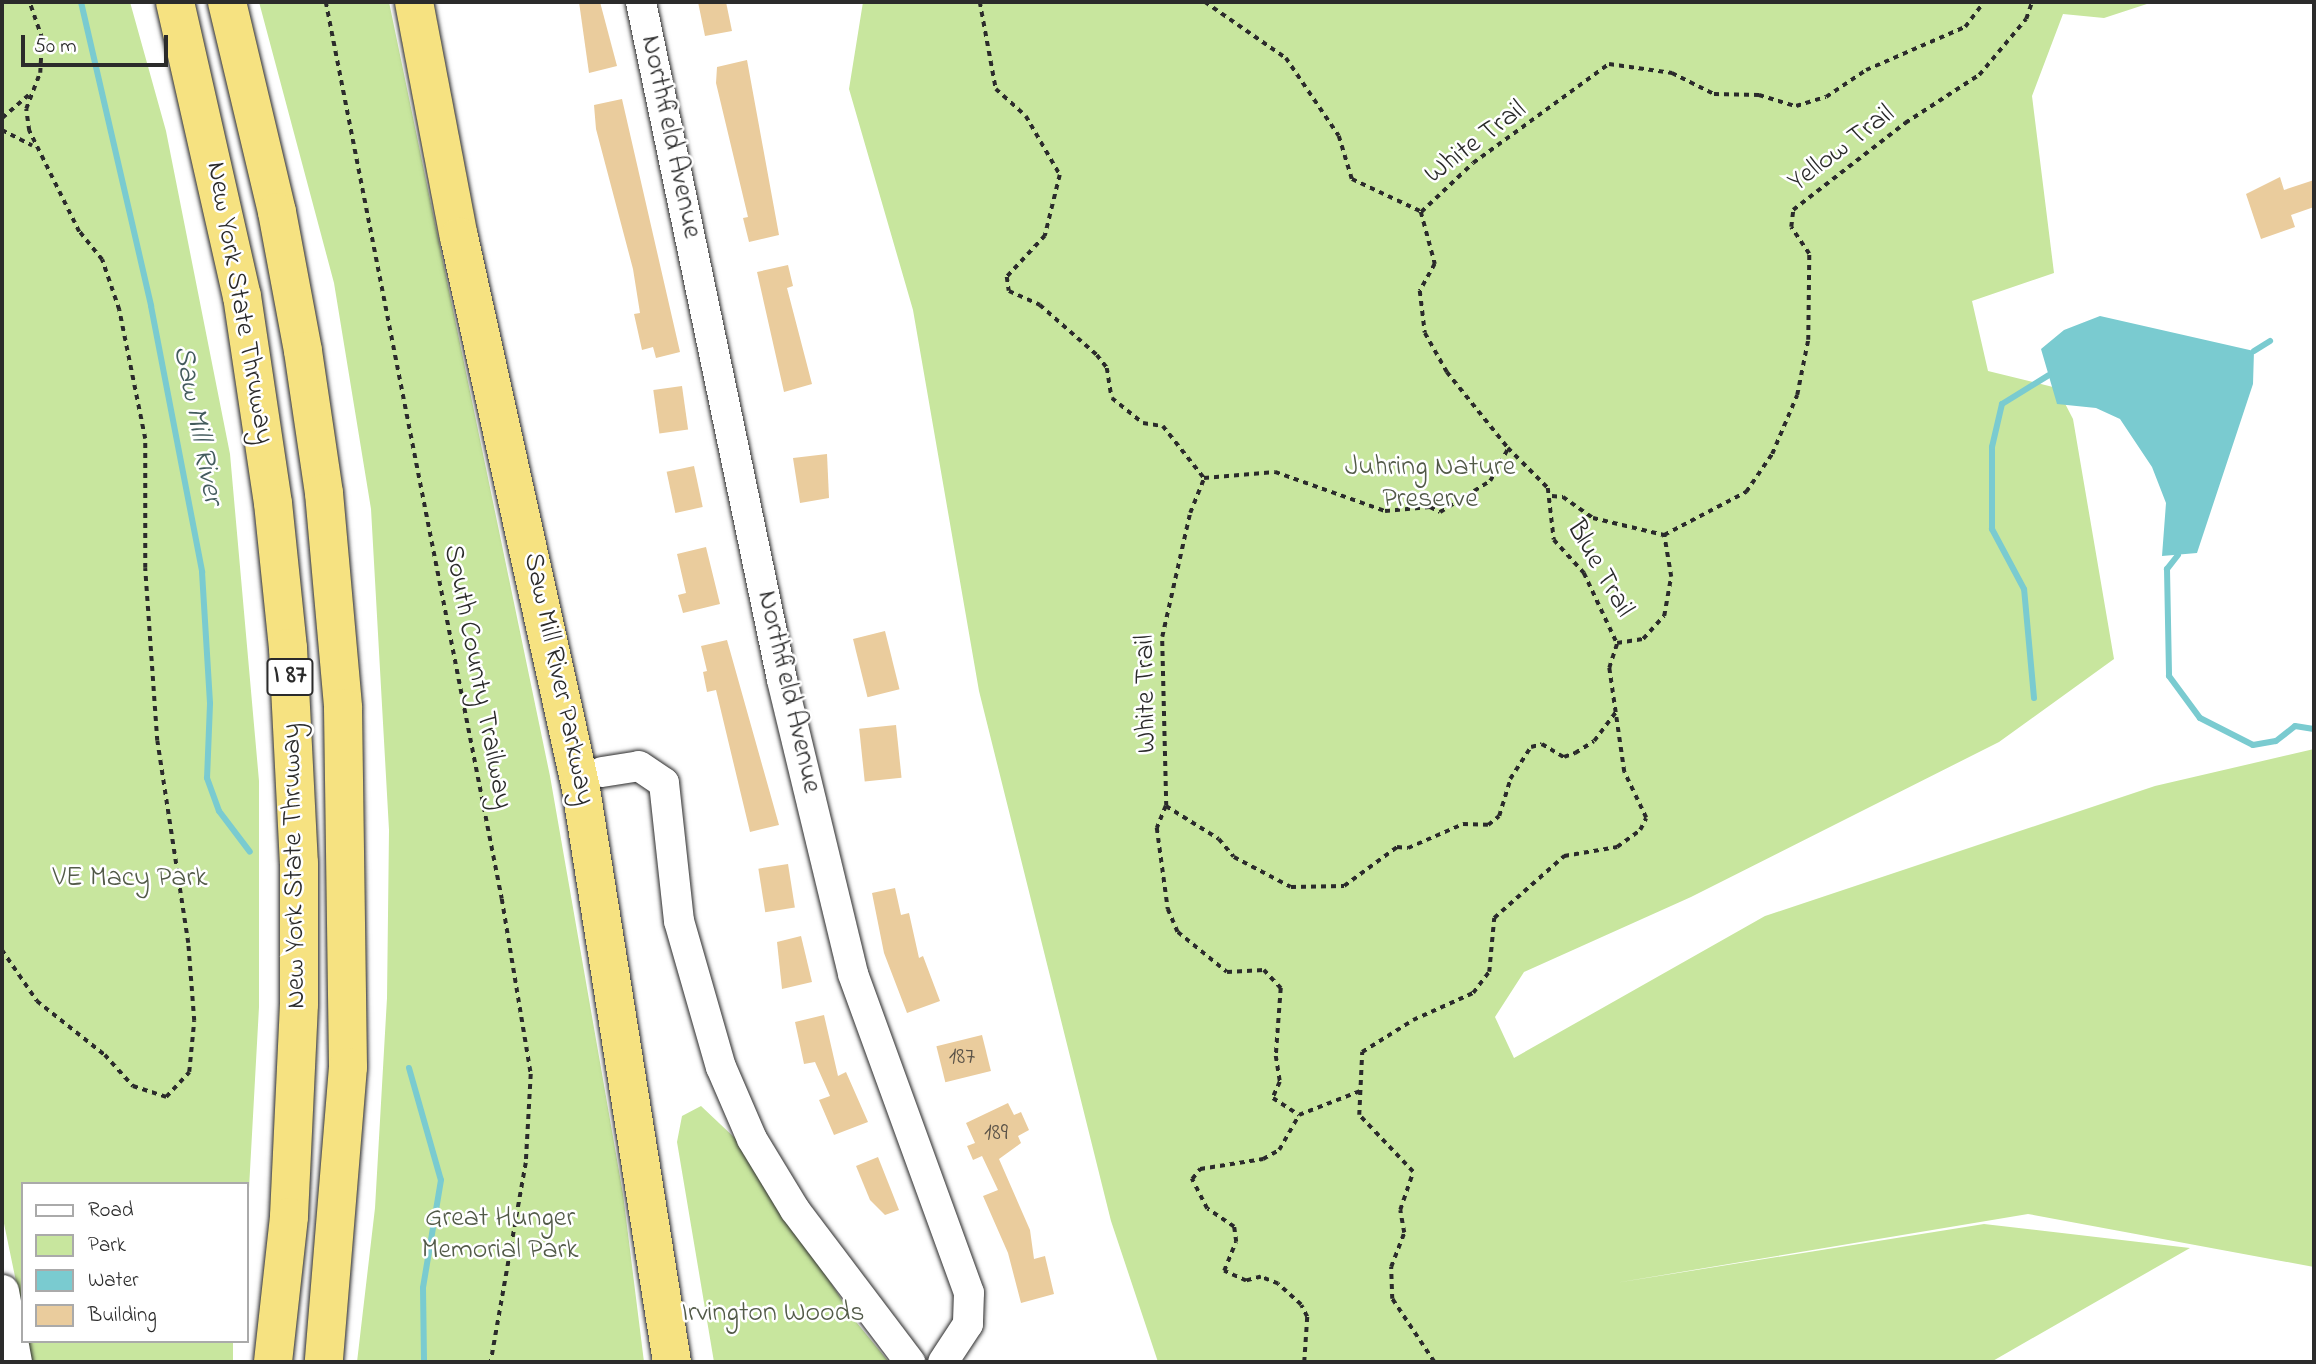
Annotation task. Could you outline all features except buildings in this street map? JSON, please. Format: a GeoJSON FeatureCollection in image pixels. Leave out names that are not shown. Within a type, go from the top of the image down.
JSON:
{"type":"FeatureCollection","features":[{"type":"Feature","properties":{"kind":"highway","name":"New York State Thruway"},"geometry":{"type":"LineString","coordinates":[[175,2],[242,296],[270,480],[288,648],[299,838],[299,1004],[289,1217],[273,1362]]}},
{"type":"Feature","properties":{"kind":"highway","name":"New York State Thruway"},"geometry":{"type":"LineString","coordinates":[[227,2],[277,212],[303,351],[324,493],[343,708],[349,1055],[324,1362]]}},
{"type":"Feature","properties":{"kind":"highway","name":"Saw Mill River Parkway"},"geometry":{"type":"LineString","coordinates":[[414,2],[459,237],[581,789],[671,1362]]}},
{"type":"Feature","properties":{"kind":"highway","name":"Saw Mill River Parkway"},"geometry":{"type":"LineString","coordinates":[[438,2],[601,772],[644,1014],[695,1362]]}},
{"type":"Feature","properties":{"kind":"main road"},"geometry":{"type":"LineString","coordinates":[[2,1291],[15,1362]]}},
{"type":"Feature","properties":{"kind":"street","name":"Northfield Avenue"},"geometry":{"type":"LineString","coordinates":[[641,2],[782,680],[853,974],[969,1293],[968,1324],[943,1362]]}},
{"type":"Feature","properties":{"kind":"street"},"geometry":{"type":"LineString","coordinates":[[601,772],[639,766],[664,783],[679,921],[721,1068],[752,1139],[796,1210],[910,1362]]}},
{"type":"Feature","properties":{"kind":"path"},"geometry":{"type":"LineString","coordinates":[[2,950],[37,1001],[106,1055],[133,1086],[166,1097],[188,1072],[194,1021],[188,943],[157,741],[145,568],[145,439],[119,310],[102,260],[79,232],[34,146],[26,109],[40,73],[42,39],[29,2]]}},
{"type":"Feature","properties":{"kind":"path","name":"South County Trailway"},"geometry":{"type":"LineString","coordinates":[[326,2],[502,899],[531,1074],[526,1163],[491,1362]]}},
{"type":"Feature","properties":{"kind":"path"},"geometry":{"type":"LineString","coordinates":[[980,2],[992,54],[987,64],[996,89],[1026,117],[1060,175],[1045,236],[1007,276],[1009,291],[1040,305],[1097,355],[1108,368],[1112,398],[1143,424],[1163,426],[1205,478],[1275,472],[1385,511],[1430,507],[1440,512],[1490,481],[1508,448]]}},
{"type":"Feature","properties":{"kind":"path"},"geometry":{"type":"LineString","coordinates":[[1205,2],[1286,58],[1339,136],[1352,179],[1421,212]]}},
{"type":"Feature","properties":{"kind":"path","name":"White Trail"},"geometry":{"type":"LineString","coordinates":[[1508,448],[1447,372],[1425,333],[1420,291],[1435,264],[1421,212],[1473,163],[1609,64],[1672,73],[1714,94],[1759,95],[1796,106],[1826,97],[1866,70],[1965,27],[1984,2]]}},
{"type":"Feature","properties":{"kind":"path","name":"Yellow Trail"},"geometry":{"type":"LineString","coordinates":[[1664,535],[1746,492],[1763,472],[1797,395],[1808,340],[1809,254],[1791,227],[1793,210],[1905,123],[1979,75],[2026,19],[2032,2]]}},
{"type":"Feature","properties":{"kind":"path"},"geometry":{"type":"LineString","coordinates":[[2,118],[30,94]]}},
{"type":"Feature","properties":{"kind":"path"},"geometry":{"type":"LineString","coordinates":[[2,130],[34,146]]}},
{"type":"Feature","properties":{"kind":"path","name":"Blue Trail"},"geometry":{"type":"LineString","coordinates":[[1508,448],[1552,496],[1549,526],[1554,540],[1584,573],[1617,643]]}},
{"type":"Feature","properties":{"kind":"path","name":"White Trail"},"geometry":{"type":"LineString","coordinates":[[1205,478],[1190,513],[1162,637],[1166,806],[1157,828],[1168,909],[1178,932],[1227,972],[1264,970],[1281,988],[1276,1045],[1280,1082],[1273,1098],[1299,1115]]}},
{"type":"Feature","properties":{"kind":"path"},"geometry":{"type":"LineString","coordinates":[[1434,1362],[1392,1299],[1389,1283],[1402,1247],[1403,1190],[1413,1172],[1359,1115],[1362,1052],[1474,993],[1489,972],[1494,918],[1512,901],[1527,895],[1564,856],[1617,847],[1640,830],[1646,818],[1624,772],[1609,668],[1617,643],[1643,639],[1664,616],[1671,578],[1664,535],[1593,518],[1563,496],[1552,496]]}},
{"type":"Feature","properties":{"kind":"path"},"geometry":{"type":"LineString","coordinates":[[1166,806],[1219,839],[1234,857],[1291,887],[1344,886],[1397,847],[1408,848],[1462,824],[1488,825],[1499,816],[1510,779],[1531,747],[1542,744],[1564,757],[1575,753],[1594,741],[1617,710]]}},
{"type":"Feature","properties":{"kind":"path"},"geometry":{"type":"LineString","coordinates":[[1304,1362],[1307,1317],[1301,1304],[1278,1284],[1261,1277],[1246,1281],[1224,1271],[1236,1242],[1234,1227],[1206,1209],[1192,1178],[1200,1169],[1250,1163],[1279,1150],[1299,1115],[1360,1091]]}},
{"type":"Feature","properties":{"kind":"green space","name":"VE Macy Park"},"geometry":{"type":"Polygon","coordinates":[[[2,2],[130,2],[166,131],[230,454],[259,781],[259,1007],[248,1207],[248,1182],[21,1182],[21,1305],[2,1214],[2,2]]]}},
{"type":"Feature","properties":{"kind":"green space","name":"Great Hunger Memorial Park"},"geometry":{"type":"Polygon","coordinates":[[[259,2],[389,2],[550,776],[623,1194],[644,1362],[357,1362],[375,1208],[387,998],[389,830],[371,509],[334,283],[259,2]]]}},
{"type":"Feature","properties":{"kind":"green space","name":"Juhring Nature Preserve"},"geometry":{"type":"Polygon","coordinates":[[[863,2],[2153,2],[2104,18],[2063,14],[2032,96],[2054,273],[1972,301],[1988,371],[2057,388],[2073,419],[2114,659],[1999,742],[1691,897],[1524,972],[1495,1017],[1514,1058],[1765,916],[2155,786],[2314,749],[2314,1267],[2028,1214],[1615,1283],[1984,1224],[2190,1248],[1991,1362],[1158,1362],[1111,1221],[979,691],[913,310],[849,89],[863,2]]]}},
{"type":"Feature","properties":{"kind":"green space","name":"Irvington Woods"},"geometry":{"type":"Polygon","coordinates":[[[701,1106],[737,1140],[857,1323],[889,1362],[714,1362],[677,1142],[682,1116],[701,1106]]]}},
{"type":"Feature","properties":{"kind":"green space"},"geometry":{"type":"Polygon","coordinates":[[[28,1343],[233,1343],[233,1362],[28,1362],[28,1343]]]}},
{"type":"Feature","properties":{"kind":"water"},"geometry":{"type":"Polygon","coordinates":[[[2100,316],[2254,351],[2253,384],[2197,553],[2162,556],[2166,503],[2152,467],[2120,419],[2096,408],[2057,404],[2041,349],[2064,330],[2100,316]]]}},
{"type":"Feature","properties":{"kind":"waterway","name":"Saw Mill River"},"geometry":{"type":"LineString","coordinates":[[81,2],[151,306],[202,572],[210,704],[207,778],[219,811],[250,852]]}},
{"type":"Feature","properties":{"kind":"waterway"},"geometry":{"type":"LineString","coordinates":[[2254,351],[2270,341]]}},
{"type":"Feature","properties":{"kind":"waterway"},"geometry":{"type":"LineString","coordinates":[[2034,698],[2024,589],[1992,529],[1992,447],[2002,404],[2049,375]]}},
{"type":"Feature","properties":{"kind":"waterway"},"geometry":{"type":"LineString","coordinates":[[2178,555],[2167,569],[2169,676],[2200,718],[2253,745],[2276,741],[2295,726],[2314,729]]}},
{"type":"Feature","properties":{"kind":"waterway","name":"Saw Mill River"},"geometry":{"type":"LineString","coordinates":[[409,1068],[441,1180],[423,1288],[424,1362]]}}]}
